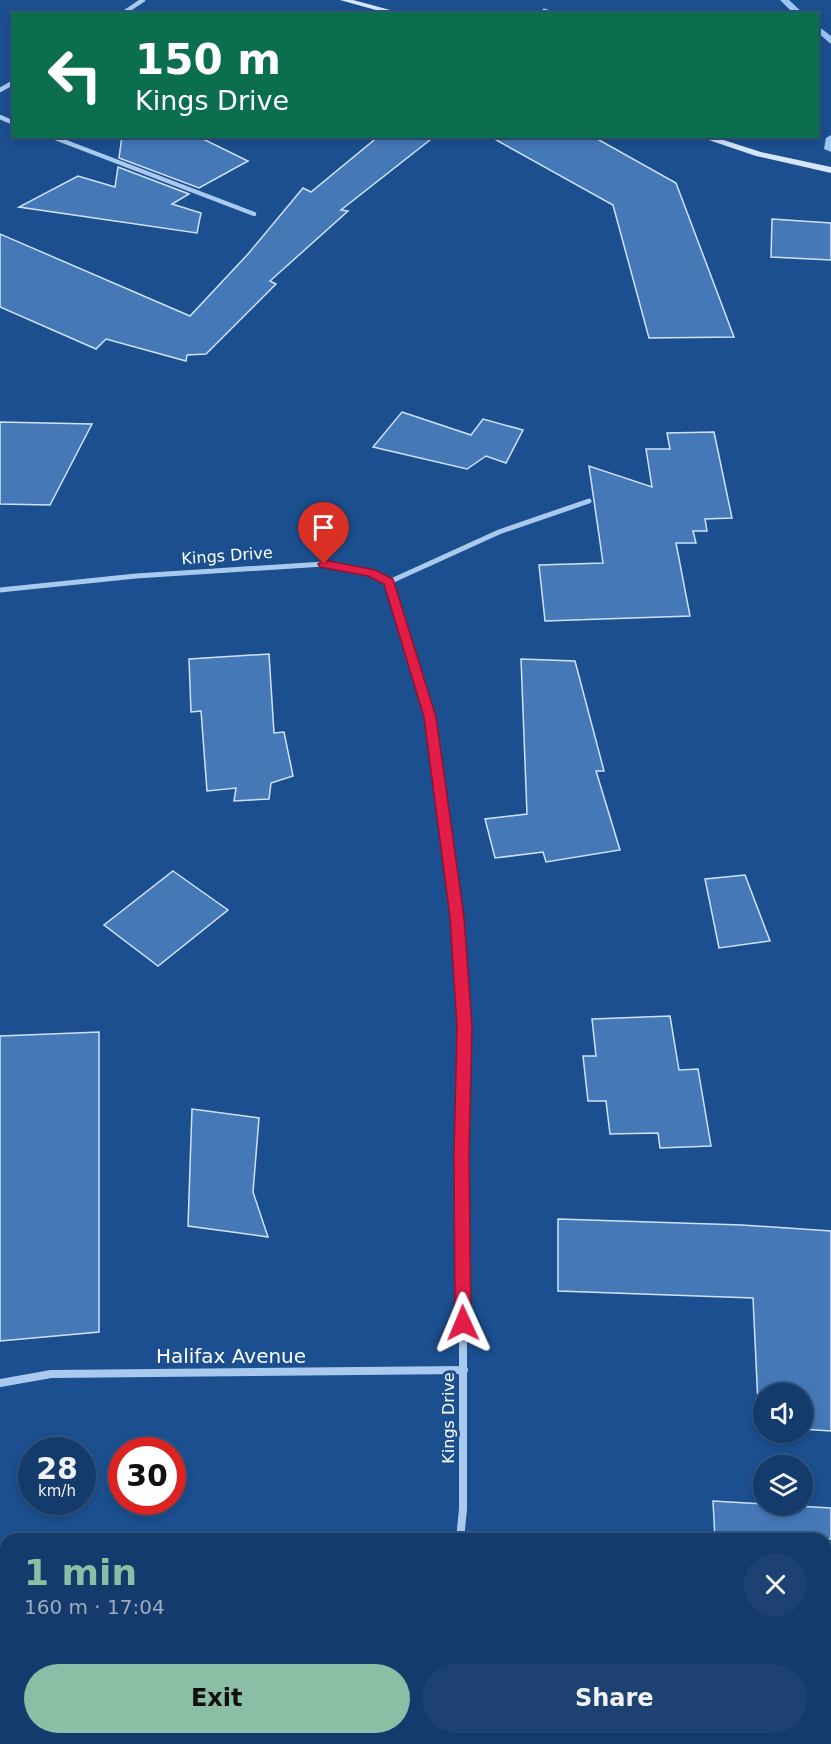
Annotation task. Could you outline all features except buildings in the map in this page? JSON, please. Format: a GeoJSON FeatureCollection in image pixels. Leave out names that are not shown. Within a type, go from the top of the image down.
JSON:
{"type":"FeatureCollection","features":[{"type":"Feature","properties":{"kind":"main road"},"geometry":{"type":"LineString","coordinates":[[344,0],[394,12]]}},
{"type":"Feature","properties":{"kind":"main road"},"geometry":{"type":"LineString","coordinates":[[707,138],[759,154],[831,170]]}},
{"type":"Feature","properties":{"kind":"street"},"geometry":{"type":"LineString","coordinates":[[125,12],[143,0]]}},
{"type":"Feature","properties":{"kind":"street"},"geometry":{"type":"LineString","coordinates":[[55,138],[254,214]]}},
{"type":"Feature","properties":{"kind":"street"},"geometry":{"type":"LineString","coordinates":[[389,582],[499,532],[589,501]]}},
{"type":"Feature","properties":{"kind":"street","name":"Kings Drive"},"geometry":{"type":"LineString","coordinates":[[0,590],[136,576],[324,564],[371,572],[389,582],[430,717],[457,917],[464,1027],[462,1155],[464,1370],[463,1509],[461,1533]]}},
{"type":"Feature","properties":{"kind":"street","name":"Halifax Avenue"},"geometry":{"type":"LineString","coordinates":[[0,1383],[51,1374],[464,1370]]}},
{"type":"Feature","properties":{"kind":"lane"},"geometry":{"type":"LineString","coordinates":[[544,10],[550,12]]}},
{"type":"Feature","properties":{"kind":"waterway"},"geometry":{"type":"LineString","coordinates":[[784,0],[798,12]]}},
{"type":"Feature","properties":{"kind":"waterway"},"geometry":{"type":"LineString","coordinates":[[819,30],[831,41]]}},
{"type":"Feature","properties":{"kind":"waterway"},"geometry":{"type":"LineString","coordinates":[[831,138],[829,149],[831,149]]}},
{"type":"Feature","properties":{"kind":"route"},"geometry":{"type":"LineString","coordinates":[[324,564],[371,572],[389,582],[430,717],[457,917],[464,1027],[463,1323]]}}]}
